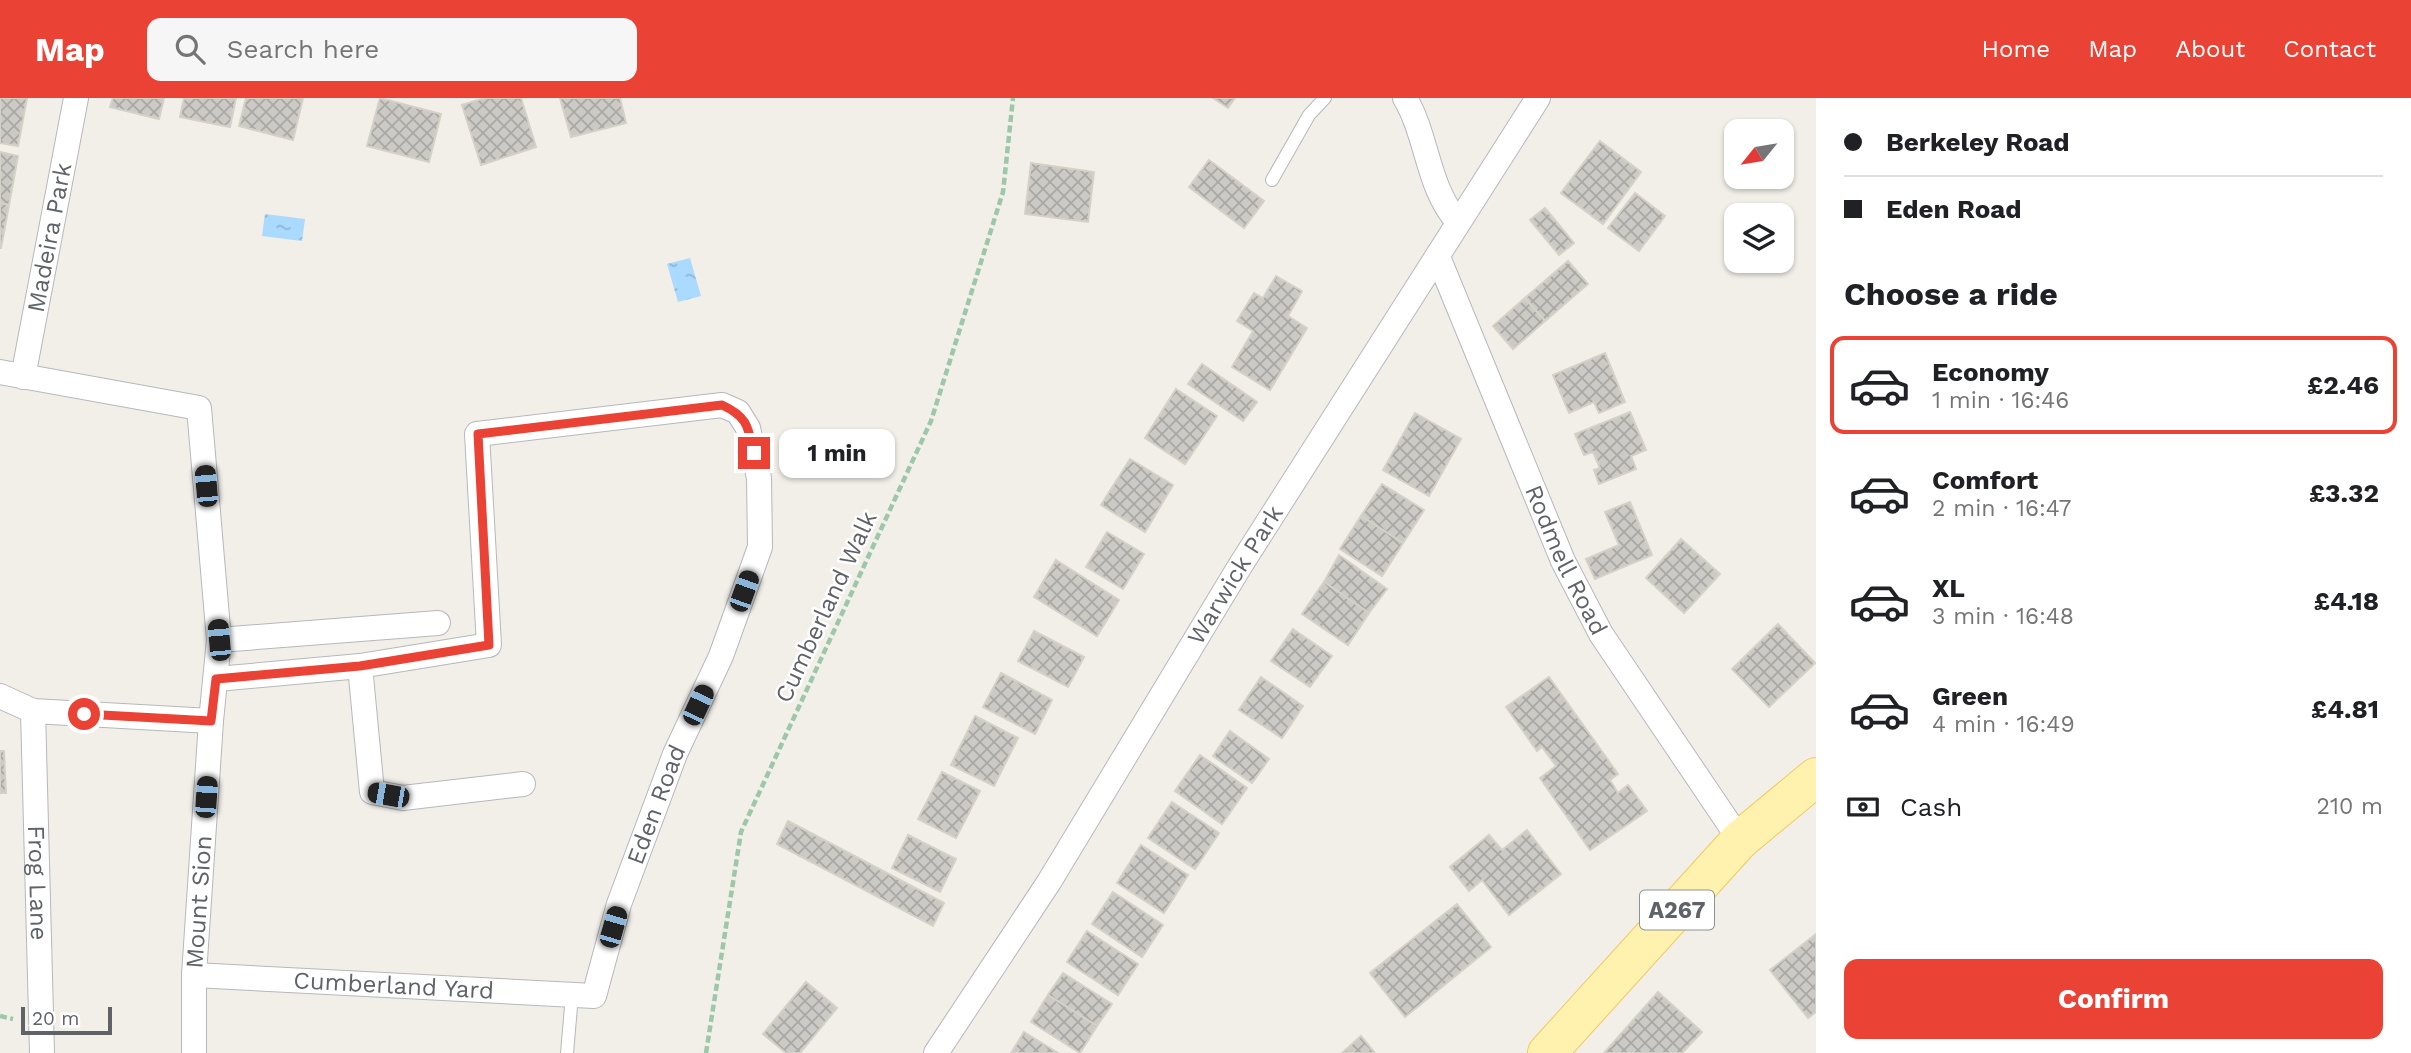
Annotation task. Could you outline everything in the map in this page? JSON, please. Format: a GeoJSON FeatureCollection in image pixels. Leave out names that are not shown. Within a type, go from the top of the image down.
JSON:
{"type":"FeatureCollection","features":[{"type":"Feature","properties":{"kind":"main road","name":"A267"},"geometry":{"type":"LineString","coordinates":[[1547,1053],[1740,840],[1816,777]]}},
{"type":"Feature","properties":{"kind":"street","name":"Madeira Park"},"geometry":{"type":"LineString","coordinates":[[12,375],[76,98]]}},
{"type":"Feature","properties":{"kind":"street"},"geometry":{"type":"LineString","coordinates":[[1405,98],[1411,109],[1427,163],[1447,209],[1458,222]]}},
{"type":"Feature","properties":{"kind":"street","name":"Warwick Park"},"geometry":{"type":"LineString","coordinates":[[936,1053],[1049,882],[1240,566],[1538,98]]}},
{"type":"Feature","properties":{"kind":"street","name":"Rodmell Road"},"geometry":{"type":"LineString","coordinates":[[1438,257],[1563,561],[1594,622],[1740,840]]}},
{"type":"Feature","properties":{"kind":"street","name":"Mount Sion"},"geometry":{"type":"LineString","coordinates":[[12,375],[199,408],[219,640],[194,975],[194,1053]]}},
{"type":"Feature","properties":{"kind":"street","name":"Eden Road"},"geometry":{"type":"LineString","coordinates":[[216,679],[360,666],[489,645],[478,434],[722,405],[738,412],[748,428],[760,478],[760,547],[721,656],[670,766],[620,904],[583,995]]}},
{"type":"Feature","properties":{"kind":"street"},"geometry":{"type":"LineString","coordinates":[[219,640],[438,624]]}},
{"type":"Feature","properties":{"kind":"street"},"geometry":{"type":"LineString","coordinates":[[360,666],[372,792],[403,798],[523,784]]}},
{"type":"Feature","properties":{"kind":"street"},"geometry":{"type":"LineString","coordinates":[[0,696],[33,711],[211,721]]}},
{"type":"Feature","properties":{"kind":"street","name":"Frog Lane"},"geometry":{"type":"LineString","coordinates":[[33,711],[42,1053]]}},
{"type":"Feature","properties":{"kind":"street","name":"Cumberland Yard"},"geometry":{"type":"LineString","coordinates":[[194,975],[583,995]]}},
{"type":"Feature","properties":{"kind":"lane"},"geometry":{"type":"LineString","coordinates":[[1272,180],[1308,115],[1325,98]]}},
{"type":"Feature","properties":{"kind":"lane"},"geometry":{"type":"LineString","coordinates":[[567,1053],[583,995]]}},
{"type":"Feature","properties":{"kind":"path","name":"Cumberland Walk"},"geometry":{"type":"LineString","coordinates":[[706,1053],[741,832],[931,421],[1003,192],[1013,98]]}},
{"type":"Feature","properties":{"kind":"water"},"geometry":{"type":"Polygon","coordinates":[[[265,214],[305,219],[302,241],[262,236],[265,214]]]}},
{"type":"Feature","properties":{"kind":"water"},"geometry":{"type":"Polygon","coordinates":[[[690,258],[701,296],[678,302],[667,264],[690,258]]]}},
{"type":"Feature","properties":{"kind":"building"},"geometry":{"type":"Polygon","coordinates":[[[0,98],[27,98],[18,146],[0,143],[0,98]]]}},
{"type":"Feature","properties":{"kind":"building"},"geometry":{"type":"Polygon","coordinates":[[[113,98],[164,98],[159,119],[110,107],[113,98]]]}},
{"type":"Feature","properties":{"kind":"building"},"geometry":{"type":"Polygon","coordinates":[[[184,98],[236,98],[230,127],[180,117],[184,98]]]}},
{"type":"Feature","properties":{"kind":"building"},"geometry":{"type":"Polygon","coordinates":[[[246,98],[303,98],[293,140],[239,126],[246,98]]]}},
{"type":"Feature","properties":{"kind":"building"},"geometry":{"type":"Polygon","coordinates":[[[380,98],[441,114],[429,162],[367,146],[380,98]]]}},
{"type":"Feature","properties":{"kind":"building"},"geometry":{"type":"Polygon","coordinates":[[[485,98],[521,98],[536,147],[481,165],[462,105],[485,98]]]}},
{"type":"Feature","properties":{"kind":"building"},"geometry":{"type":"Polygon","coordinates":[[[560,98],[620,98],[626,123],[571,137],[560,98]]]}},
{"type":"Feature","properties":{"kind":"building"},"geometry":{"type":"Polygon","coordinates":[[[1213,98],[1235,98],[1228,108],[1213,98]]]}},
{"type":"Feature","properties":{"kind":"building"},"geometry":{"type":"Polygon","coordinates":[[[1600,141],[1641,172],[1603,224],[1561,193],[1600,141]]]}},
{"type":"Feature","properties":{"kind":"building"},"geometry":{"type":"Polygon","coordinates":[[[0,152],[18,156],[9,205],[0,203],[0,152]]]}},
{"type":"Feature","properties":{"kind":"building"},"geometry":{"type":"Polygon","coordinates":[[[1209,160],[1264,201],[1244,228],[1189,187],[1209,160]]]}},
{"type":"Feature","properties":{"kind":"building"},"geometry":{"type":"Polygon","coordinates":[[[1031,163],[1094,172],[1088,222],[1025,214],[1031,163]]]}},
{"type":"Feature","properties":{"kind":"building"},"geometry":{"type":"Polygon","coordinates":[[[1635,193],[1665,216],[1639,251],[1608,228],[1635,193]]]}},
{"type":"Feature","properties":{"kind":"building"},"geometry":{"type":"Polygon","coordinates":[[[0,203],[9,205],[1,248],[0,248],[0,203]]]}},
{"type":"Feature","properties":{"kind":"building"},"geometry":{"type":"Polygon","coordinates":[[[1545,208],[1574,243],[1559,255],[1530,220],[1545,208]]]}},
{"type":"Feature","properties":{"kind":"building"},"geometry":{"type":"Polygon","coordinates":[[[1568,261],[1588,284],[1545,321],[1525,298],[1568,261]]]}},
{"type":"Feature","properties":{"kind":"building"},"geometry":{"type":"Polygon","coordinates":[[[1276,276],[1302,291],[1288,316],[1307,328],[1270,390],[1232,367],[1253,331],[1237,321],[1254,293],[1263,298],[1276,276]]]}},
{"type":"Feature","properties":{"kind":"building"},"geometry":{"type":"Polygon","coordinates":[[[1525,298],[1545,321],[1513,349],[1493,326],[1525,298]]]}},
{"type":"Feature","properties":{"kind":"building"},"geometry":{"type":"Polygon","coordinates":[[[1605,353],[1625,402],[1599,413],[1594,402],[1569,413],[1553,375],[1605,353]]]}},
{"type":"Feature","properties":{"kind":"building"},"geometry":{"type":"Polygon","coordinates":[[[1202,364],[1257,402],[1243,421],[1188,384],[1202,364]]]}},
{"type":"Feature","properties":{"kind":"building"},"geometry":{"type":"Polygon","coordinates":[[[1176,389],[1217,416],[1185,464],[1145,438],[1176,389]]]}},
{"type":"Feature","properties":{"kind":"building"},"geometry":{"type":"Polygon","coordinates":[[[1630,412],[1646,450],[1631,456],[1636,469],[1599,484],[1594,470],[1600,468],[1593,452],[1584,455],[1575,434],[1630,412]]]}},
{"type":"Feature","properties":{"kind":"building"},"geometry":{"type":"Polygon","coordinates":[[[1415,413],[1461,439],[1429,496],[1383,470],[1415,413]]]}},
{"type":"Feature","properties":{"kind":"building"},"geometry":{"type":"Polygon","coordinates":[[[1130,459],[1173,485],[1145,532],[1101,505],[1130,459]]]}},
{"type":"Feature","properties":{"kind":"building"},"geometry":{"type":"Polygon","coordinates":[[[1382,484],[1424,510],[1403,543],[1361,516],[1382,484]]]}},
{"type":"Feature","properties":{"kind":"building"},"geometry":{"type":"Polygon","coordinates":[[[1630,502],[1652,555],[1595,579],[1586,559],[1619,545],[1605,512],[1630,502]]]}},
{"type":"Feature","properties":{"kind":"building"},"geometry":{"type":"Polygon","coordinates":[[[1361,516],[1403,543],[1382,576],[1340,549],[1361,516]]]}},
{"type":"Feature","properties":{"kind":"building"},"geometry":{"type":"Polygon","coordinates":[[[1107,532],[1144,554],[1123,589],[1086,567],[1107,532]]]}},
{"type":"Feature","properties":{"kind":"building"},"geometry":{"type":"Polygon","coordinates":[[[1681,539],[1720,574],[1684,613],[1646,578],[1681,539]]]}},
{"type":"Feature","properties":{"kind":"building"},"geometry":{"type":"Polygon","coordinates":[[[1339,555],[1387,589],[1369,613],[1324,582],[1339,555]]]}},
{"type":"Feature","properties":{"kind":"building"},"geometry":{"type":"Polygon","coordinates":[[[1056,560],[1119,600],[1097,636],[1034,597],[1056,560]]]}},
{"type":"Feature","properties":{"kind":"building"},"geometry":{"type":"Polygon","coordinates":[[[1324,582],[1369,613],[1348,645],[1302,614],[1324,582]]]}},
{"type":"Feature","properties":{"kind":"building"},"geometry":{"type":"Polygon","coordinates":[[[1778,624],[1815,663],[1769,707],[1732,669],[1778,624]]]}},
{"type":"Feature","properties":{"kind":"building"},"geometry":{"type":"Polygon","coordinates":[[[1293,629],[1332,656],[1310,687],[1271,661],[1293,629]]]}},
{"type":"Feature","properties":{"kind":"building"},"geometry":{"type":"Polygon","coordinates":[[[1034,631],[1084,657],[1068,687],[1018,661],[1034,631]]]}},
{"type":"Feature","properties":{"kind":"building"},"geometry":{"type":"Polygon","coordinates":[[[1001,673],[1052,700],[1035,734],[983,707],[1001,673]]]}},
{"type":"Feature","properties":{"kind":"building"},"geometry":{"type":"Polygon","coordinates":[[[1261,677],[1303,706],[1282,738],[1239,710],[1261,677]]]}},
{"type":"Feature","properties":{"kind":"building"},"geometry":{"type":"Polygon","coordinates":[[[1549,677],[1618,774],[1610,780],[1618,793],[1628,785],[1647,811],[1590,850],[1540,778],[1556,766],[1542,747],[1537,751],[1506,707],[1549,677]]]}},
{"type":"Feature","properties":{"kind":"building"},"geometry":{"type":"Polygon","coordinates":[[[975,716],[1018,738],[994,786],[951,765],[975,716]]]}},
{"type":"Feature","properties":{"kind":"building"},"geometry":{"type":"Polygon","coordinates":[[[1230,731],[1269,759],[1252,783],[1213,756],[1230,731]]]}},
{"type":"Feature","properties":{"kind":"building"},"geometry":{"type":"Polygon","coordinates":[[[0,751],[4,751],[6,793],[0,793],[0,751]]]}},
{"type":"Feature","properties":{"kind":"building"},"geometry":{"type":"Polygon","coordinates":[[[1200,755],[1247,788],[1222,824],[1175,791],[1200,755]]]}},
{"type":"Feature","properties":{"kind":"building"},"geometry":{"type":"Polygon","coordinates":[[[942,772],[980,791],[956,838],[918,819],[942,772]]]}},
{"type":"Feature","properties":{"kind":"building"},"geometry":{"type":"Polygon","coordinates":[[[1172,802],[1219,833],[1195,869],[1148,838],[1172,802]]]}},
{"type":"Feature","properties":{"kind":"building"},"geometry":{"type":"Polygon","coordinates":[[[788,821],[944,903],[933,926],[777,844],[788,821]]]}},
{"type":"Feature","properties":{"kind":"building"},"geometry":{"type":"Polygon","coordinates":[[[1527,830],[1561,874],[1509,915],[1482,880],[1469,891],[1450,867],[1489,835],[1502,850],[1527,830]]]}},
{"type":"Feature","properties":{"kind":"building"},"geometry":{"type":"Polygon","coordinates":[[[908,835],[956,859],[940,892],[892,868],[908,835]]]}},
{"type":"Feature","properties":{"kind":"building"},"geometry":{"type":"Polygon","coordinates":[[[1141,845],[1188,875],[1164,913],[1117,883],[1141,845]]]}},
{"type":"Feature","properties":{"kind":"building"},"geometry":{"type":"Polygon","coordinates":[[[1113,892],[1163,925],[1142,957],[1092,924],[1113,892]]]}},
{"type":"Feature","properties":{"kind":"building"},"geometry":{"type":"Polygon","coordinates":[[[1457,904],[1491,947],[1405,1017],[1370,973],[1457,904]]]}},
{"type":"Feature","properties":{"kind":"building"},"geometry":{"type":"Polygon","coordinates":[[[1087,931],[1138,964],[1118,995],[1067,962],[1087,931]]]}},
{"type":"Feature","properties":{"kind":"building"},"geometry":{"type":"Polygon","coordinates":[[[1816,934],[1816,1012],[1808,1018],[1770,970],[1816,934]]]}},
{"type":"Feature","properties":{"kind":"building"},"geometry":{"type":"Polygon","coordinates":[[[1063,973],[1112,1004],[1097,1026],[1048,995],[1063,973]]]}},
{"type":"Feature","properties":{"kind":"building"},"geometry":{"type":"Polygon","coordinates":[[[806,982],[837,1008],[800,1053],[786,1053],[763,1034],[806,982]]]}},
{"type":"Feature","properties":{"kind":"building"},"geometry":{"type":"Polygon","coordinates":[[[1658,992],[1702,1032],[1682,1053],[1604,1053],[1658,992]]]}},
{"type":"Feature","properties":{"kind":"building"},"geometry":{"type":"Polygon","coordinates":[[[1048,995],[1097,1026],[1080,1053],[1031,1022],[1048,995]]]}},
{"type":"Feature","properties":{"kind":"building"},"geometry":{"type":"Polygon","coordinates":[[[1024,1032],[1058,1053],[1011,1053],[1024,1032]]]}},
{"type":"Feature","properties":{"kind":"building"},"geometry":{"type":"Polygon","coordinates":[[[1361,1036],[1375,1053],[1342,1053],[1361,1036]]]}},
{"type":"Feature","properties":{"kind":"route"},"geometry":{"type":"LineString","coordinates":[[84,714],[211,721],[216,679],[360,666],[489,645],[478,434],[722,405],[738,412],[748,428],[754,453]]}}]}
